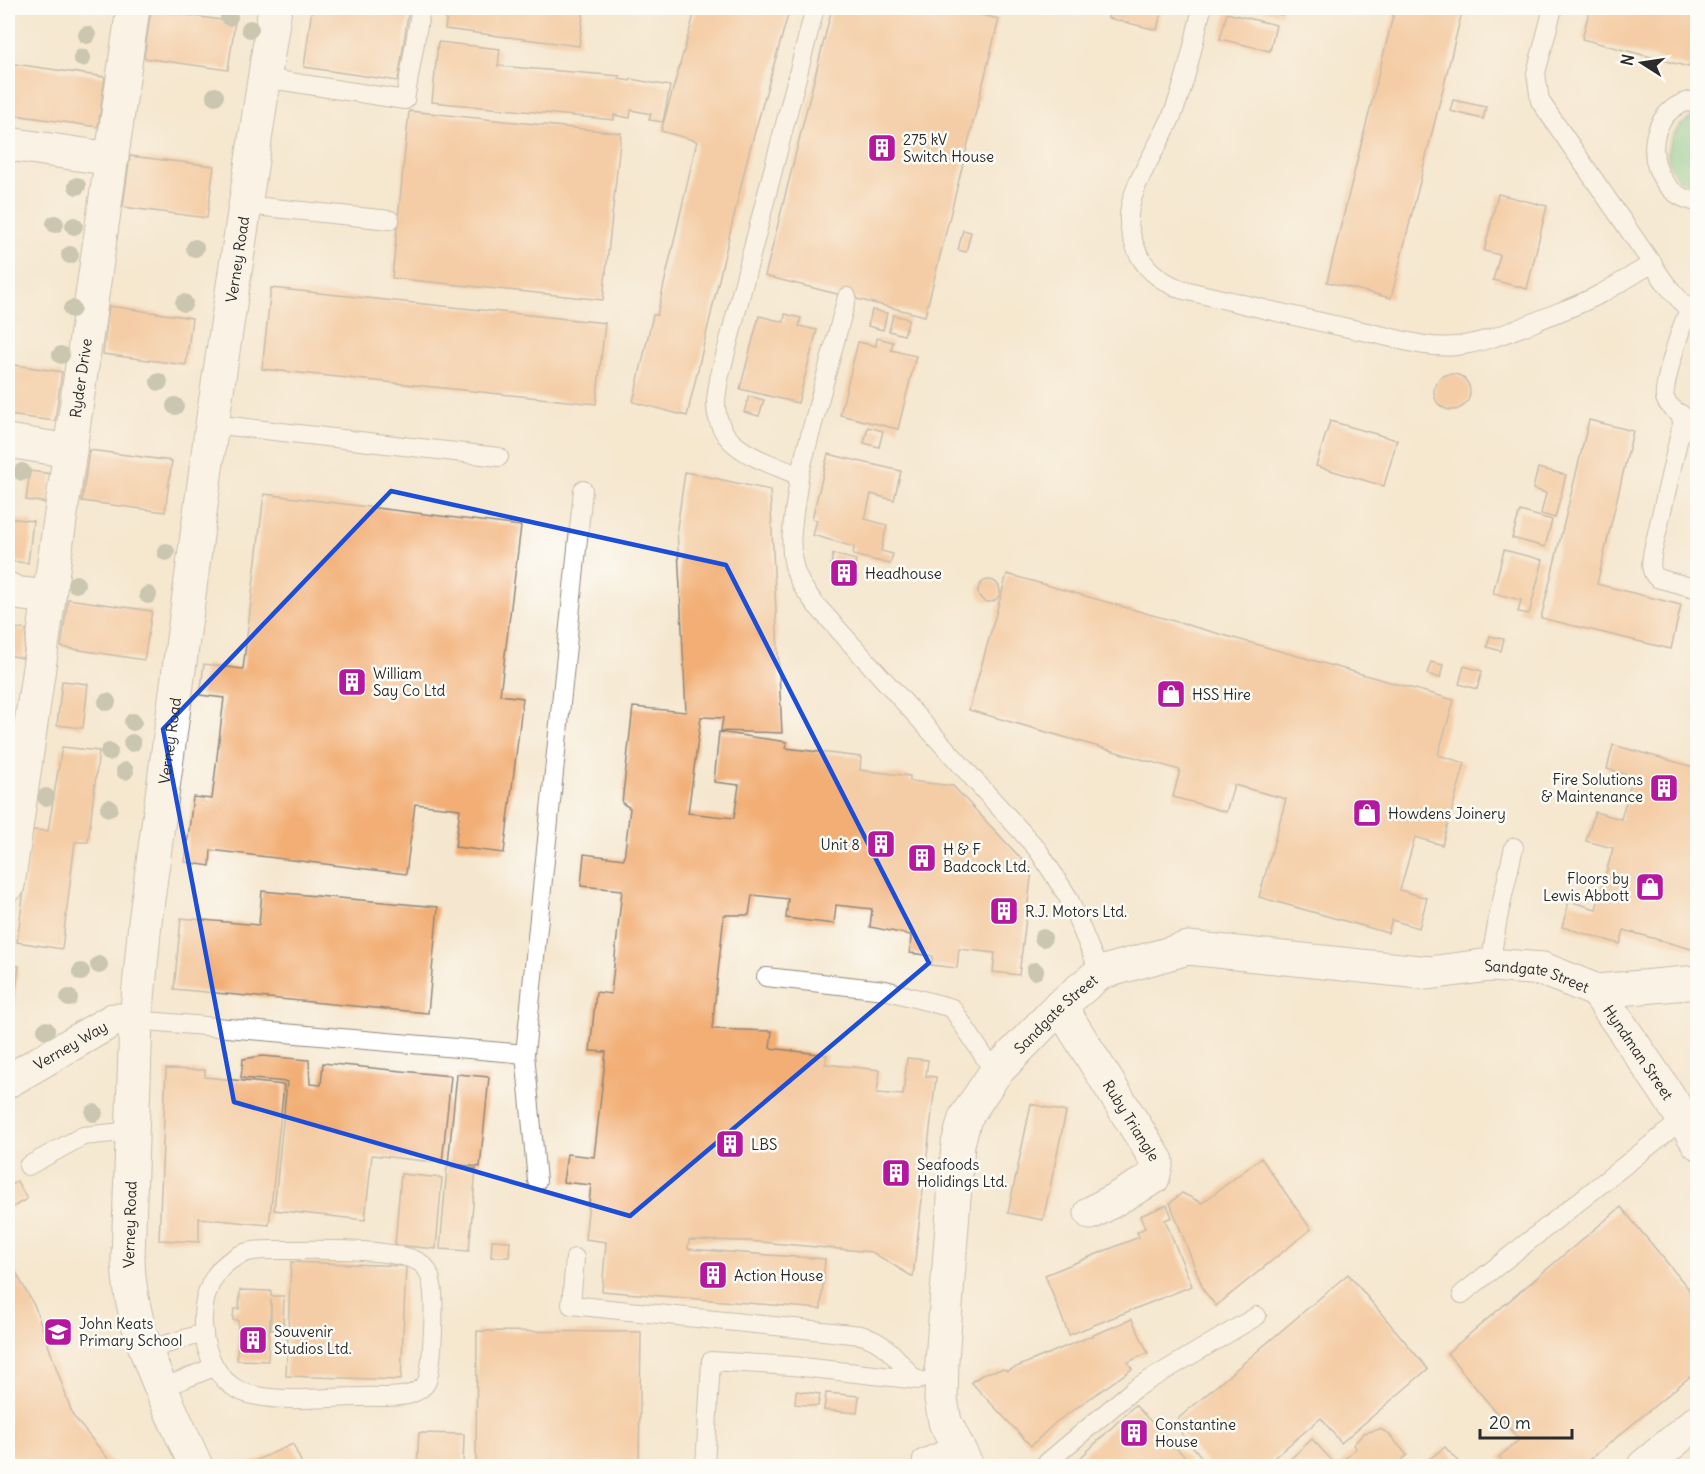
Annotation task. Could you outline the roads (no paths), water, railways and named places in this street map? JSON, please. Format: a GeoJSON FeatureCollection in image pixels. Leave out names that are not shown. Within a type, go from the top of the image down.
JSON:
{"type":"FeatureCollection","features":[{"type":"Feature","properties":{"kind":"main road","name":"Ryder Drive"},"geometry":{"type":"LineString","coordinates":[[8,885],[17,749],[47,597],[70,451],[132,8]]}},
{"type":"Feature","properties":{"kind":"main road","name":"Verney Road"},"geometry":{"type":"LineString","coordinates":[[196,1467],[147,1350],[134,1312],[128,1279],[136,1020],[145,922],[212,423],[275,8]]}},
{"type":"Feature","properties":{"kind":"main road"},"geometry":{"type":"LineString","coordinates":[[16,145],[112,159]]}},
{"type":"Feature","properties":{"kind":"main road"},"geometry":{"type":"LineString","coordinates":[[8,441],[70,451]]}},
{"type":"Feature","properties":{"kind":"main road"},"geometry":{"type":"LineString","coordinates":[[8,589],[15,593],[47,597]]}},
{"type":"Feature","properties":{"kind":"main road","name":"Sandgate Street"},"geometry":{"type":"LineString","coordinates":[[961,1456],[945,1422],[941,1399],[928,1380],[958,1144],[965,1118],[995,1073],[1060,1006],[1100,973],[1188,948],[1429,974],[1490,965],[1543,969],[1596,991]]}},
{"type":"Feature","properties":{"kind":"main road"},"geometry":{"type":"LineString","coordinates":[[1596,991],[1698,982]]}},
{"type":"Feature","properties":{"kind":"main road","name":"Hyndman Street"},"geometry":{"type":"LineString","coordinates":[[1596,991],[1666,1092],[1690,1131]]}},
{"type":"Feature","properties":{"kind":"main road","name":"Ruby Triangle"},"geometry":{"type":"LineString","coordinates":[[1060,1006],[1157,1161],[1154,1178],[1090,1212]]}},
{"type":"Feature","properties":{"kind":"main road","name":"Verney Way"},"geometry":{"type":"LineString","coordinates":[[8,1081],[113,1020],[136,1020]]}},
{"type":"Feature","properties":{"kind":"main road"},"geometry":{"type":"LineString","coordinates":[[1644,1467],[1698,1421]]}},
{"type":"Feature","properties":{"kind":"lane"},"geometry":{"type":"LineString","coordinates":[[264,78],[405,100],[421,8]]}},
{"type":"Feature","properties":{"kind":"lane"},"geometry":{"type":"LineString","coordinates":[[799,476],[755,459],[736,446],[722,428],[716,405],[719,379],[814,8]]}},
{"type":"Feature","properties":{"kind":"lane"},"geometry":{"type":"LineString","coordinates":[[1202,8],[1178,100],[1132,200],[1129,216],[1130,232],[1137,252],[1161,281],[1180,289],[1320,323],[1432,346],[1455,346],[1479,342],[1507,333],[1601,294],[1653,263]]}},
{"type":"Feature","properties":{"kind":"lane"},"geometry":{"type":"LineString","coordinates":[[1553,8],[1536,73],[1540,101],[1666,284],[1695,312],[1671,360],[1664,390],[1666,400],[1672,408],[1698,425]]}},
{"type":"Feature","properties":{"kind":"lane"},"geometry":{"type":"LineString","coordinates":[[1698,100],[1679,105],[1668,113],[1661,123],[1653,148],[1659,176],[1668,188],[1680,196],[1698,202]]}},
{"type":"Feature","properties":{"kind":"lane"},"geometry":{"type":"LineString","coordinates":[[245,205],[390,220]]}},
{"type":"Feature","properties":{"kind":"lane"},"geometry":{"type":"LineString","coordinates":[[847,297],[799,476],[797,506],[791,530],[792,556],[799,580],[823,613],[1038,850],[1068,897],[1100,973]]}},
{"type":"Feature","properties":{"kind":"lane"},"geometry":{"type":"LineString","coordinates":[[1681,414],[1682,424],[1651,566],[1653,574],[1658,578],[1698,589]]}},
{"type":"Feature","properties":{"kind":"lane"},"geometry":{"type":"LineString","coordinates":[[212,423],[499,457]]}},
{"type":"Feature","properties":{"kind":"lane"},"geometry":{"type":"LineString","coordinates":[[537,1182],[525,1054],[584,490]]}},
{"type":"Feature","properties":{"kind":"lane"},"geometry":{"type":"LineString","coordinates":[[1490,965],[1514,848]]}},
{"type":"Feature","properties":{"kind":"lane"},"geometry":{"type":"LineString","coordinates":[[766,977],[885,990],[952,1008],[995,1073]]}},
{"type":"Feature","properties":{"kind":"lane"},"geometry":{"type":"LineString","coordinates":[[136,1020],[525,1054]]}},
{"type":"Feature","properties":{"kind":"lane"},"geometry":{"type":"LineString","coordinates":[[27,1166],[83,1136],[132,1131]]}},
{"type":"Feature","properties":{"kind":"lane"},"geometry":{"type":"LineString","coordinates":[[1462,1294],[1690,1131]]}},
{"type":"Feature","properties":{"kind":"lane"},"geometry":{"type":"LineString","coordinates":[[342,1250],[405,1256],[421,1263],[430,1272],[434,1292],[430,1372],[426,1385],[411,1394],[279,1398],[252,1395],[235,1388],[221,1377],[208,1352],[204,1333],[205,1299],[210,1285],[220,1270],[235,1257],[252,1251],[342,1250]]}},
{"type":"Feature","properties":{"kind":"lane"},"geometry":{"type":"LineString","coordinates":[[575,1258],[571,1305],[861,1335],[876,1340],[928,1380]]}},
{"type":"Feature","properties":{"kind":"lane"},"geometry":{"type":"LineString","coordinates":[[1043,1467],[1134,1389],[1257,1316]]}},
{"type":"Feature","properties":{"kind":"lane"},"geometry":{"type":"LineString","coordinates":[[147,1350],[204,1333]]}},
{"type":"Feature","properties":{"kind":"lane"},"geometry":{"type":"LineString","coordinates":[[705,1467],[711,1361],[793,1366],[928,1380]]}},
{"type":"Feature","properties":{"kind":"lane"},"geometry":{"type":"LineString","coordinates":[[162,1388],[214,1367]]}},
{"type":"Feature","properties":{"kind":"lane"},"geometry":{"type":"LineString","coordinates":[[922,1467],[922,1459],[961,1456]]}},
{"type":"Feature","properties":{"kind":"place","name":"275 kV Switch House"},"geometry":{"type":"Point","coordinates":[882,148]}},
{"type":"Feature","properties":{"kind":"place","name":"Headhouse"},"geometry":{"type":"Point","coordinates":[844,573]}},
{"type":"Feature","properties":{"kind":"place","name":"William Say Co Ltd"},"geometry":{"type":"Point","coordinates":[352,682]}},
{"type":"Feature","properties":{"kind":"place","name":"HSS Hire"},"geometry":{"type":"Point","coordinates":[1171,694]}},
{"type":"Feature","properties":{"kind":"place","name":"Fire Solutions & Maintenance"},"geometry":{"type":"Point","coordinates":[1664,788]}},
{"type":"Feature","properties":{"kind":"place","name":"Howdens Joinery"},"geometry":{"type":"Point","coordinates":[1367,813]}},
{"type":"Feature","properties":{"kind":"place","name":"Unit 8"},"geometry":{"type":"Point","coordinates":[881,844]}},
{"type":"Feature","properties":{"kind":"place","name":"H & F Badcock Ltd."},"geometry":{"type":"Point","coordinates":[922,858]}},
{"type":"Feature","properties":{"kind":"place","name":"Floors by Lewis Abbott"},"geometry":{"type":"Point","coordinates":[1650,887]}},
{"type":"Feature","properties":{"kind":"place","name":"R.J. Motors Ltd."},"geometry":{"type":"Point","coordinates":[1004,911]}},
{"type":"Feature","properties":{"kind":"place","name":"LBS"},"geometry":{"type":"Point","coordinates":[730,1144]}},
{"type":"Feature","properties":{"kind":"place","name":"Seafoods Holidings Ltd."},"geometry":{"type":"Point","coordinates":[896,1173]}},
{"type":"Feature","properties":{"kind":"place","name":"Action House"},"geometry":{"type":"Point","coordinates":[713,1275]}},
{"type":"Feature","properties":{"kind":"place","name":"John Keats Primary School"},"geometry":{"type":"Point","coordinates":[58,1332]}},
{"type":"Feature","properties":{"kind":"place","name":"Souvenir Studios Ltd."},"geometry":{"type":"Point","coordinates":[253,1340]}},
{"type":"Feature","properties":{"kind":"place","name":"Constantine House"},"geometry":{"type":"Point","coordinates":[1134,1433]}}]}
